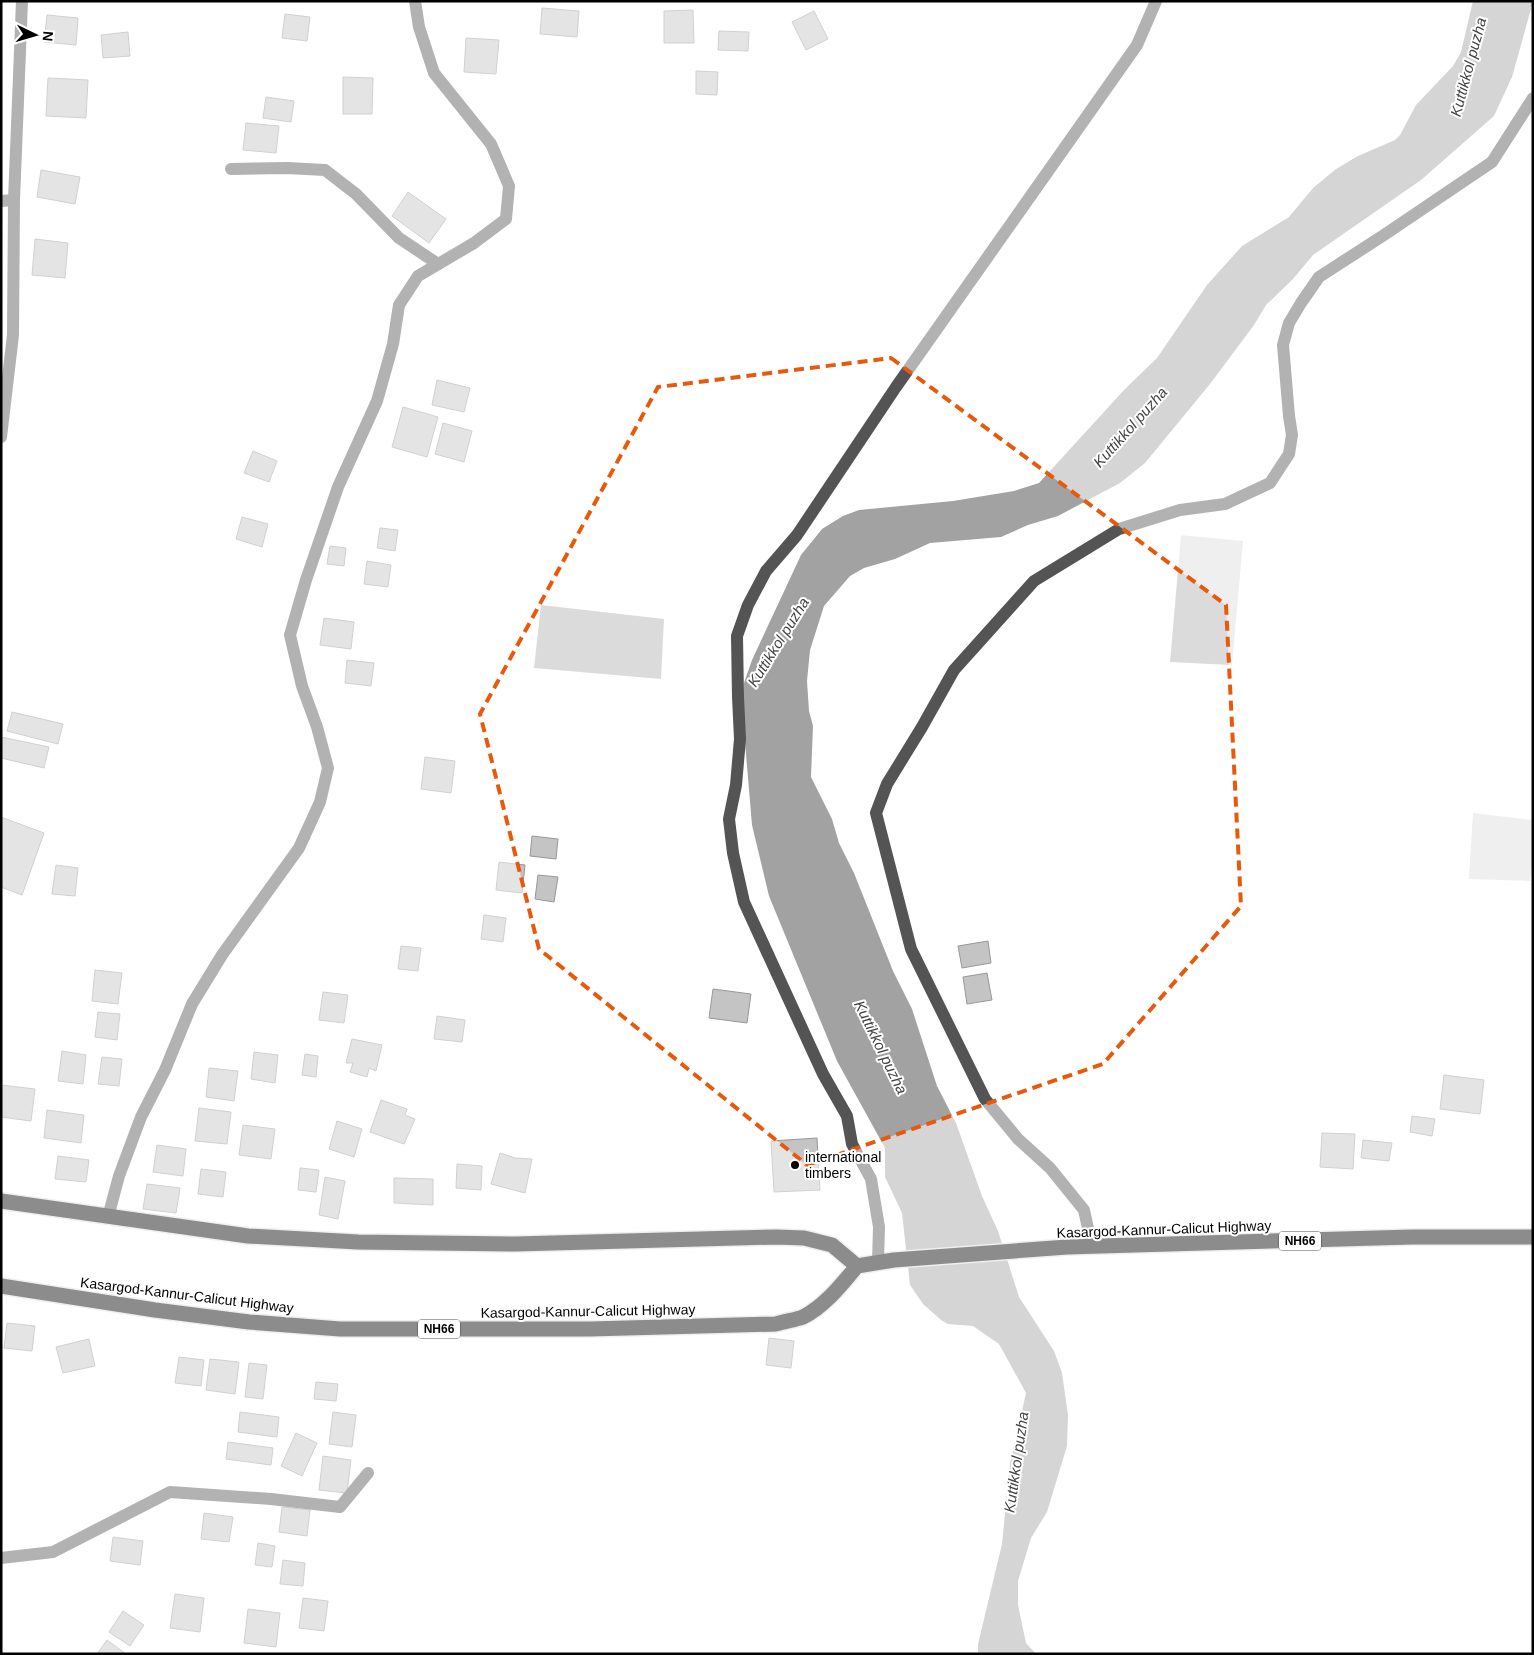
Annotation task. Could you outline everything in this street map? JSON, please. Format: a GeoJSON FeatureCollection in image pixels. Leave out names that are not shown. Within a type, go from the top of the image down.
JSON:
{"type":"FeatureCollection","features":[{"type":"Feature","properties":{"kind":"highway"},"geometry":{"type":"LineString","coordinates":[[1,1201],[248,1236],[358,1242],[516,1244],[776,1237],[804,1238],[832,1245],[857,1266]]}},
{"type":"Feature","properties":{"kind":"highway","name":"Kasargod-Kannur-Calicut Highway"},"geometry":{"type":"LineString","coordinates":[[1,1286],[155,1310],[249,1322],[340,1330],[590,1329],[776,1324],[802,1317],[818,1307],[842,1285],[857,1266],[894,1260],[1067,1247],[1412,1238],[1533,1237]]}},
{"type":"Feature","properties":{"kind":"street"},"geometry":{"type":"LineString","coordinates":[[1,437],[13,335],[8,200],[22,1]]}},
{"type":"Feature","properties":{"kind":"street"},"geometry":{"type":"LineString","coordinates":[[108,1217],[119,1176],[141,1118],[165,1070],[192,1004],[232,942],[299,848],[320,802],[328,768],[317,727],[302,686],[290,634],[306,580],[338,487],[377,401],[393,344],[399,305],[418,276],[474,242],[506,219],[509,186],[491,144],[434,73],[419,27],[415,1]]}},
{"type":"Feature","properties":{"kind":"street"},"geometry":{"type":"LineString","coordinates":[[878,1262],[879,1228],[871,1179],[852,1144],[847,1116],[823,1074],[744,902],[733,853],[728,819],[736,785],[740,739],[737,636],[748,605],[766,571],[797,535],[896,387],[1137,45],[1156,1]]}},
{"type":"Feature","properties":{"kind":"street"},"geometry":{"type":"LineString","coordinates":[[1092,1247],[1084,1210],[1050,1168],[1018,1139],[985,1099],[911,949],[876,813],[886,784],[922,727],[954,670],[1034,581],[1119,529],[1180,510],[1225,504],[1270,483],[1289,454],[1292,435],[1283,346],[1289,322],[1301,303],[1319,277],[1492,162],[1533,98]]}},
{"type":"Feature","properties":{"kind":"street"},"geometry":{"type":"LineString","coordinates":[[231,169],[287,168],[325,170],[356,194],[399,238],[438,264]]}},
{"type":"Feature","properties":{"kind":"street"},"geometry":{"type":"LineString","coordinates":[[1,1558],[53,1552],[170,1492],[271,1499],[340,1507],[368,1473]]}},
{"type":"Feature","properties":{"kind":"highlighted area"},"geometry":{"type":"Polygon","coordinates":[[[891,358],[1226,605],[1241,906],[1103,1064],[807,1165],[539,949],[480,714],[658,387],[891,358]]]}},
{"type":"Feature","properties":{"kind":"shaded area"},"geometry":{"type":"Polygon","coordinates":[[[1181,535],[1243,541],[1232,665],[1170,662],[1181,535]]]}},
{"type":"Feature","properties":{"kind":"shaded area"},"geometry":{"type":"Polygon","coordinates":[[[541,605],[664,619],[661,679],[534,668],[541,605]]]}},
{"type":"Feature","properties":{"kind":"shaded area"},"geometry":{"type":"Polygon","coordinates":[[[1473,813],[1533,820],[1533,857],[1530,881],[1469,879],[1473,813]]]}},
{"type":"Feature","properties":{"kind":"water","name":"Kuttikkol puzha"},"geometry":{"type":"Polygon","coordinates":[[[1473,1],[1532,1],[1512,77],[1494,116],[1421,180],[1313,255],[1293,279],[1266,305],[1254,325],[1210,384],[1145,463],[1120,483],[1058,516],[1028,525],[1001,537],[930,543],[895,559],[864,568],[850,576],[824,606],[810,650],[807,681],[809,711],[813,726],[811,777],[832,819],[839,843],[854,873],[893,971],[912,1009],[937,1086],[956,1123],[982,1196],[998,1231],[1019,1297],[1054,1351],[1062,1373],[1068,1415],[1067,1446],[1047,1512],[1031,1538],[1018,1581],[1018,1605],[1026,1643],[1036,1654],[978,1654],[978,1644],[1002,1544],[1010,1464],[1026,1393],[999,1344],[973,1326],[948,1324],[941,1320],[923,1304],[910,1285],[902,1213],[885,1177],[885,1148],[837,1061],[769,896],[752,825],[742,707],[744,683],[752,660],[801,555],[822,529],[843,516],[859,510],[953,501],[1014,491],[1039,483],[1124,390],[1157,358],[1207,285],[1242,246],[1289,217],[1313,188],[1336,169],[1358,156],[1395,140],[1400,135],[1416,105],[1453,66],[1461,52],[1473,1]]]}},
{"type":"Feature","properties":{"kind":"building"},"geometry":{"type":"Polygon","coordinates":[[[542,8],[579,11],[577,37],[540,34],[542,8]]]}},
{"type":"Feature","properties":{"kind":"building"},"geometry":{"type":"Polygon","coordinates":[[[693,10],[694,43],[664,43],[664,11],[693,10]]]}},
{"type":"Feature","properties":{"kind":"building"},"geometry":{"type":"Polygon","coordinates":[[[814,11],[828,39],[806,50],[792,22],[814,11]]]}},
{"type":"Feature","properties":{"kind":"building"},"geometry":{"type":"Polygon","coordinates":[[[285,14],[310,17],[307,41],[282,38],[285,14]]]}},
{"type":"Feature","properties":{"kind":"building"},"geometry":{"type":"Polygon","coordinates":[[[47,15],[78,18],[76,45],[44,42],[47,15]]]}},
{"type":"Feature","properties":{"kind":"building"},"geometry":{"type":"Polygon","coordinates":[[[719,31],[749,32],[748,51],[718,50],[719,31]]]}},
{"type":"Feature","properties":{"kind":"building"},"geometry":{"type":"Polygon","coordinates":[[[128,32],[130,56],[103,58],[101,35],[128,32]]]}},
{"type":"Feature","properties":{"kind":"building"},"geometry":{"type":"Polygon","coordinates":[[[466,38],[499,40],[496,74],[464,72],[466,38]]]}},
{"type":"Feature","properties":{"kind":"building"},"geometry":{"type":"Polygon","coordinates":[[[696,71],[718,72],[717,95],[696,94],[696,71]]]}},
{"type":"Feature","properties":{"kind":"building"},"geometry":{"type":"Polygon","coordinates":[[[343,77],[373,78],[372,114],[343,114],[343,77]]]}},
{"type":"Feature","properties":{"kind":"building"},"geometry":{"type":"Polygon","coordinates":[[[48,78],[88,80],[86,118],[46,116],[48,78]]]}},
{"type":"Feature","properties":{"kind":"building"},"geometry":{"type":"Polygon","coordinates":[[[266,97],[294,101],[291,122],[263,118],[266,97]]]}},
{"type":"Feature","properties":{"kind":"building"},"geometry":{"type":"Polygon","coordinates":[[[246,123],[279,126],[276,153],[243,150],[246,123]]]}},
{"type":"Feature","properties":{"kind":"building"},"geometry":{"type":"Polygon","coordinates":[[[41,170],[80,177],[75,204],[37,197],[41,170]]]}},
{"type":"Feature","properties":{"kind":"building"},"geometry":{"type":"Polygon","coordinates":[[[408,192],[446,219],[429,243],[392,216],[408,192]]]}},
{"type":"Feature","properties":{"kind":"building"},"geometry":{"type":"Polygon","coordinates":[[[35,239],[68,243],[65,278],[32,275],[35,239]]]}},
{"type":"Feature","properties":{"kind":"building"},"geometry":{"type":"Polygon","coordinates":[[[437,380],[470,388],[464,412],[432,405],[437,380]]]}},
{"type":"Feature","properties":{"kind":"building"},"geometry":{"type":"Polygon","coordinates":[[[403,407],[438,417],[427,457],[392,447],[403,407]]]}},
{"type":"Feature","properties":{"kind":"building"},"geometry":{"type":"Polygon","coordinates":[[[443,423],[472,431],[464,462],[435,454],[443,423]]]}},
{"type":"Feature","properties":{"kind":"building"},"geometry":{"type":"Polygon","coordinates":[[[253,451],[277,461],[269,482],[244,473],[253,451]]]}},
{"type":"Feature","properties":{"kind":"building"},"geometry":{"type":"Polygon","coordinates":[[[242,517],[268,524],[262,547],[236,539],[242,517]]]}},
{"type":"Feature","properties":{"kind":"building"},"geometry":{"type":"Polygon","coordinates":[[[380,528],[398,530],[395,551],[377,548],[380,528]]]}},
{"type":"Feature","properties":{"kind":"building"},"geometry":{"type":"Polygon","coordinates":[[[330,546],[346,548],[344,566],[327,564],[330,546]]]}},
{"type":"Feature","properties":{"kind":"building"},"geometry":{"type":"Polygon","coordinates":[[[367,561],[391,565],[388,587],[364,584],[367,561]]]}},
{"type":"Feature","properties":{"kind":"building"},"geometry":{"type":"Polygon","coordinates":[[[324,618],[354,622],[351,649],[320,645],[324,618]]]}},
{"type":"Feature","properties":{"kind":"building"},"geometry":{"type":"Polygon","coordinates":[[[347,660],[374,663],[371,686],[345,683],[347,660]]]}},
{"type":"Feature","properties":{"kind":"building"},"geometry":{"type":"Polygon","coordinates":[[[12,712],[63,724],[58,744],[7,731],[12,712]]]}},
{"type":"Feature","properties":{"kind":"building"},"geometry":{"type":"Polygon","coordinates":[[[1,737],[49,747],[44,768],[1,758],[1,737]]]}},
{"type":"Feature","properties":{"kind":"building"},"geometry":{"type":"Polygon","coordinates":[[[425,757],[455,761],[451,793],[421,789],[425,757]]]}},
{"type":"Feature","properties":{"kind":"building"},"geometry":{"type":"Polygon","coordinates":[[[1,817],[44,833],[22,895],[1,887],[1,817]]]}},
{"type":"Feature","properties":{"kind":"building"},"geometry":{"type":"Polygon","coordinates":[[[532,836],[558,839],[556,859],[530,856],[532,836]]]}},
{"type":"Feature","properties":{"kind":"building"},"geometry":{"type":"Polygon","coordinates":[[[499,862],[525,865],[522,893],[496,890],[499,862]]]}},
{"type":"Feature","properties":{"kind":"building"},"geometry":{"type":"Polygon","coordinates":[[[56,865],[78,868],[75,896],[52,894],[56,865]]]}},
{"type":"Feature","properties":{"kind":"building"},"geometry":{"type":"Polygon","coordinates":[[[538,875],[558,877],[554,902],[535,899],[538,875]]]}},
{"type":"Feature","properties":{"kind":"building"},"geometry":{"type":"Polygon","coordinates":[[[484,915],[506,918],[503,942],[481,939],[484,915]]]}},
{"type":"Feature","properties":{"kind":"building"},"geometry":{"type":"Polygon","coordinates":[[[988,941],[991,963],[962,968],[958,946],[988,941]]]}},
{"type":"Feature","properties":{"kind":"building"},"geometry":{"type":"Polygon","coordinates":[[[401,946],[421,948],[418,971],[398,969],[401,946]]]}},
{"type":"Feature","properties":{"kind":"building"},"geometry":{"type":"Polygon","coordinates":[[[95,970],[122,973],[118,1004],[92,1001],[95,970]]]}},
{"type":"Feature","properties":{"kind":"building"},"geometry":{"type":"Polygon","coordinates":[[[987,973],[992,1000],[967,1004],[963,977],[987,973]]]}},
{"type":"Feature","properties":{"kind":"building"},"geometry":{"type":"Polygon","coordinates":[[[713,989],[751,994],[747,1023],[709,1018],[713,989]]]}},
{"type":"Feature","properties":{"kind":"building"},"geometry":{"type":"Polygon","coordinates":[[[323,992],[348,995],[344,1023],[319,1020],[323,992]]]}},
{"type":"Feature","properties":{"kind":"building"},"geometry":{"type":"Polygon","coordinates":[[[98,1012],[120,1014],[117,1040],[95,1037],[98,1012]]]}},
{"type":"Feature","properties":{"kind":"building"},"geometry":{"type":"Polygon","coordinates":[[[437,1016],[465,1020],[462,1042],[434,1039],[437,1016]]]}},
{"type":"Feature","properties":{"kind":"building"},"geometry":{"type":"Polygon","coordinates":[[[352,1039],[382,1045],[376,1071],[369,1068],[367,1077],[350,1072],[353,1063],[346,1063],[352,1039]]]}},
{"type":"Feature","properties":{"kind":"building"},"geometry":{"type":"Polygon","coordinates":[[[62,1051],[86,1055],[83,1084],[58,1081],[62,1051]]]}},
{"type":"Feature","properties":{"kind":"building"},"geometry":{"type":"Polygon","coordinates":[[[254,1052],[278,1055],[275,1083],[251,1079],[254,1052]]]}},
{"type":"Feature","properties":{"kind":"building"},"geometry":{"type":"Polygon","coordinates":[[[305,1054],[318,1056],[316,1077],[302,1075],[305,1054]]]}},
{"type":"Feature","properties":{"kind":"building"},"geometry":{"type":"Polygon","coordinates":[[[102,1057],[122,1059],[119,1086],[98,1084],[102,1057]]]}},
{"type":"Feature","properties":{"kind":"building"},"geometry":{"type":"Polygon","coordinates":[[[209,1068],[238,1071],[234,1101],[206,1097],[209,1068]]]}},
{"type":"Feature","properties":{"kind":"building"},"geometry":{"type":"Polygon","coordinates":[[[1444,1075],[1484,1080],[1480,1114],[1440,1109],[1444,1075]]]}},
{"type":"Feature","properties":{"kind":"building"},"geometry":{"type":"Polygon","coordinates":[[[1,1085],[35,1089],[31,1121],[1,1117],[1,1085]]]}},
{"type":"Feature","properties":{"kind":"building"},"geometry":{"type":"Polygon","coordinates":[[[381,1100],[407,1109],[405,1115],[415,1119],[404,1144],[370,1132],[381,1100]]]}},
{"type":"Feature","properties":{"kind":"building"},"geometry":{"type":"Polygon","coordinates":[[[199,1108],[231,1112],[227,1144],[195,1141],[199,1108]]]}},
{"type":"Feature","properties":{"kind":"building"},"geometry":{"type":"Polygon","coordinates":[[[47,1110],[84,1115],[81,1143],[44,1138],[47,1110]]]}},
{"type":"Feature","properties":{"kind":"building"},"geometry":{"type":"Polygon","coordinates":[[[1412,1116],[1435,1119],[1432,1136],[1410,1132],[1412,1116]]]}},
{"type":"Feature","properties":{"kind":"building"},"geometry":{"type":"Polygon","coordinates":[[[337,1121],[362,1129],[354,1157],[329,1149],[337,1121]]]}},
{"type":"Feature","properties":{"kind":"building"},"geometry":{"type":"Polygon","coordinates":[[[243,1125],[275,1129],[271,1159],[239,1155],[243,1125]]]}},
{"type":"Feature","properties":{"kind":"building"},"geometry":{"type":"Polygon","coordinates":[[[1322,1133],[1355,1134],[1353,1169],[1320,1167],[1322,1133]]]}},
{"type":"Feature","properties":{"kind":"building","name":"international timbers"},"geometry":{"type":"Polygon","coordinates":[[[817,1138],[820,1190],[774,1192],[771,1141],[817,1138]]]}},
{"type":"Feature","properties":{"kind":"building"},"geometry":{"type":"Polygon","coordinates":[[[1363,1140],[1392,1143],[1389,1161],[1361,1158],[1363,1140]]]}},
{"type":"Feature","properties":{"kind":"building"},"geometry":{"type":"Polygon","coordinates":[[[157,1145],[186,1149],[183,1176],[153,1172],[157,1145]]]}},
{"type":"Feature","properties":{"kind":"building"},"geometry":{"type":"Polygon","coordinates":[[[500,1153],[515,1158],[532,1159],[525,1193],[491,1184],[500,1153]]]}},
{"type":"Feature","properties":{"kind":"building"},"geometry":{"type":"Polygon","coordinates":[[[58,1156],[89,1160],[86,1182],[55,1179],[58,1156]]]}},
{"type":"Feature","properties":{"kind":"building"},"geometry":{"type":"Polygon","coordinates":[[[457,1164],[482,1166],[481,1190],[456,1188],[457,1164]]]}},
{"type":"Feature","properties":{"kind":"building"},"geometry":{"type":"Polygon","coordinates":[[[300,1168],[319,1170],[316,1192],[298,1190],[300,1168]]]}},
{"type":"Feature","properties":{"kind":"building"},"geometry":{"type":"Polygon","coordinates":[[[201,1169],[226,1172],[223,1197],[198,1194],[201,1169]]]}},
{"type":"Feature","properties":{"kind":"building"},"geometry":{"type":"Polygon","coordinates":[[[325,1177],[345,1181],[338,1219],[319,1215],[325,1177]]]}},
{"type":"Feature","properties":{"kind":"building"},"geometry":{"type":"Polygon","coordinates":[[[394,1178],[433,1179],[433,1205],[394,1203],[394,1178]]]}},
{"type":"Feature","properties":{"kind":"building"},"geometry":{"type":"Polygon","coordinates":[[[147,1184],[180,1188],[176,1213],[143,1209],[147,1184]]]}},
{"type":"Feature","properties":{"kind":"building"},"geometry":{"type":"Polygon","coordinates":[[[7,1323],[35,1326],[32,1351],[4,1348],[7,1323]]]}},
{"type":"Feature","properties":{"kind":"building"},"geometry":{"type":"Polygon","coordinates":[[[769,1338],[794,1341],[791,1368],[766,1365],[769,1338]]]}},
{"type":"Feature","properties":{"kind":"building"},"geometry":{"type":"Polygon","coordinates":[[[89,1339],[95,1366],[63,1373],[56,1347],[89,1339]]]}},
{"type":"Feature","properties":{"kind":"building"},"geometry":{"type":"Polygon","coordinates":[[[179,1357],[204,1360],[201,1386],[175,1383],[179,1357]]]}},
{"type":"Feature","properties":{"kind":"building"},"geometry":{"type":"Polygon","coordinates":[[[210,1359],[239,1362],[235,1394],[206,1390],[210,1359]]]}},
{"type":"Feature","properties":{"kind":"building"},"geometry":{"type":"Polygon","coordinates":[[[249,1363],[267,1365],[263,1399],[245,1397],[249,1363]]]}},
{"type":"Feature","properties":{"kind":"building"},"geometry":{"type":"Polygon","coordinates":[[[316,1382],[338,1384],[336,1401],[314,1399],[316,1382]]]}},
{"type":"Feature","properties":{"kind":"building"},"geometry":{"type":"Polygon","coordinates":[[[240,1412],[279,1417],[277,1437],[238,1432],[240,1412]]]}},
{"type":"Feature","properties":{"kind":"building"},"geometry":{"type":"Polygon","coordinates":[[[333,1412],[356,1415],[352,1447],[329,1444],[333,1412]]]}},
{"type":"Feature","properties":{"kind":"building"},"geometry":{"type":"Polygon","coordinates":[[[296,1433],[317,1443],[302,1476],[281,1466],[296,1433]]]}},
{"type":"Feature","properties":{"kind":"building"},"geometry":{"type":"Polygon","coordinates":[[[228,1442],[273,1448],[271,1465],[226,1459],[228,1442]]]}},
{"type":"Feature","properties":{"kind":"building"},"geometry":{"type":"Polygon","coordinates":[[[323,1456],[351,1460],[347,1493],[319,1490],[323,1456]]]}},
{"type":"Feature","properties":{"kind":"building"},"geometry":{"type":"Polygon","coordinates":[[[282,1507],[310,1510],[307,1536],[279,1532],[282,1507]]]}},
{"type":"Feature","properties":{"kind":"building"},"geometry":{"type":"Polygon","coordinates":[[[204,1513],[233,1517],[229,1542],[201,1539],[204,1513]]]}},
{"type":"Feature","properties":{"kind":"building"},"geometry":{"type":"Polygon","coordinates":[[[113,1537],[143,1541],[140,1565],[110,1561],[113,1537]]]}},
{"type":"Feature","properties":{"kind":"building"},"geometry":{"type":"Polygon","coordinates":[[[258,1543],[275,1546],[272,1567],[255,1565],[258,1543]]]}},
{"type":"Feature","properties":{"kind":"building"},"geometry":{"type":"Polygon","coordinates":[[[283,1560],[305,1563],[303,1586],[280,1584],[283,1560]]]}},
{"type":"Feature","properties":{"kind":"building"},"geometry":{"type":"Polygon","coordinates":[[[175,1594],[204,1598],[200,1632],[170,1628],[175,1594]]]}},
{"type":"Feature","properties":{"kind":"building"},"geometry":{"type":"Polygon","coordinates":[[[303,1598],[328,1601],[324,1631],[299,1628],[303,1598]]]}},
{"type":"Feature","properties":{"kind":"building"},"geometry":{"type":"Polygon","coordinates":[[[248,1609],[280,1613],[276,1647],[244,1643],[248,1609]]]}},
{"type":"Feature","properties":{"kind":"building"},"geometry":{"type":"Polygon","coordinates":[[[123,1611],[144,1625],[130,1646],[109,1632],[123,1611]]]}},
{"type":"Feature","properties":{"kind":"building"},"geometry":{"type":"Polygon","coordinates":[[[107,1640],[126,1654],[97,1654],[107,1640]]]}},
{"type":"Feature","properties":{"kind":"place","name":"international timbers"},"geometry":{"type":"Point","coordinates":[795,1165]}}]}
